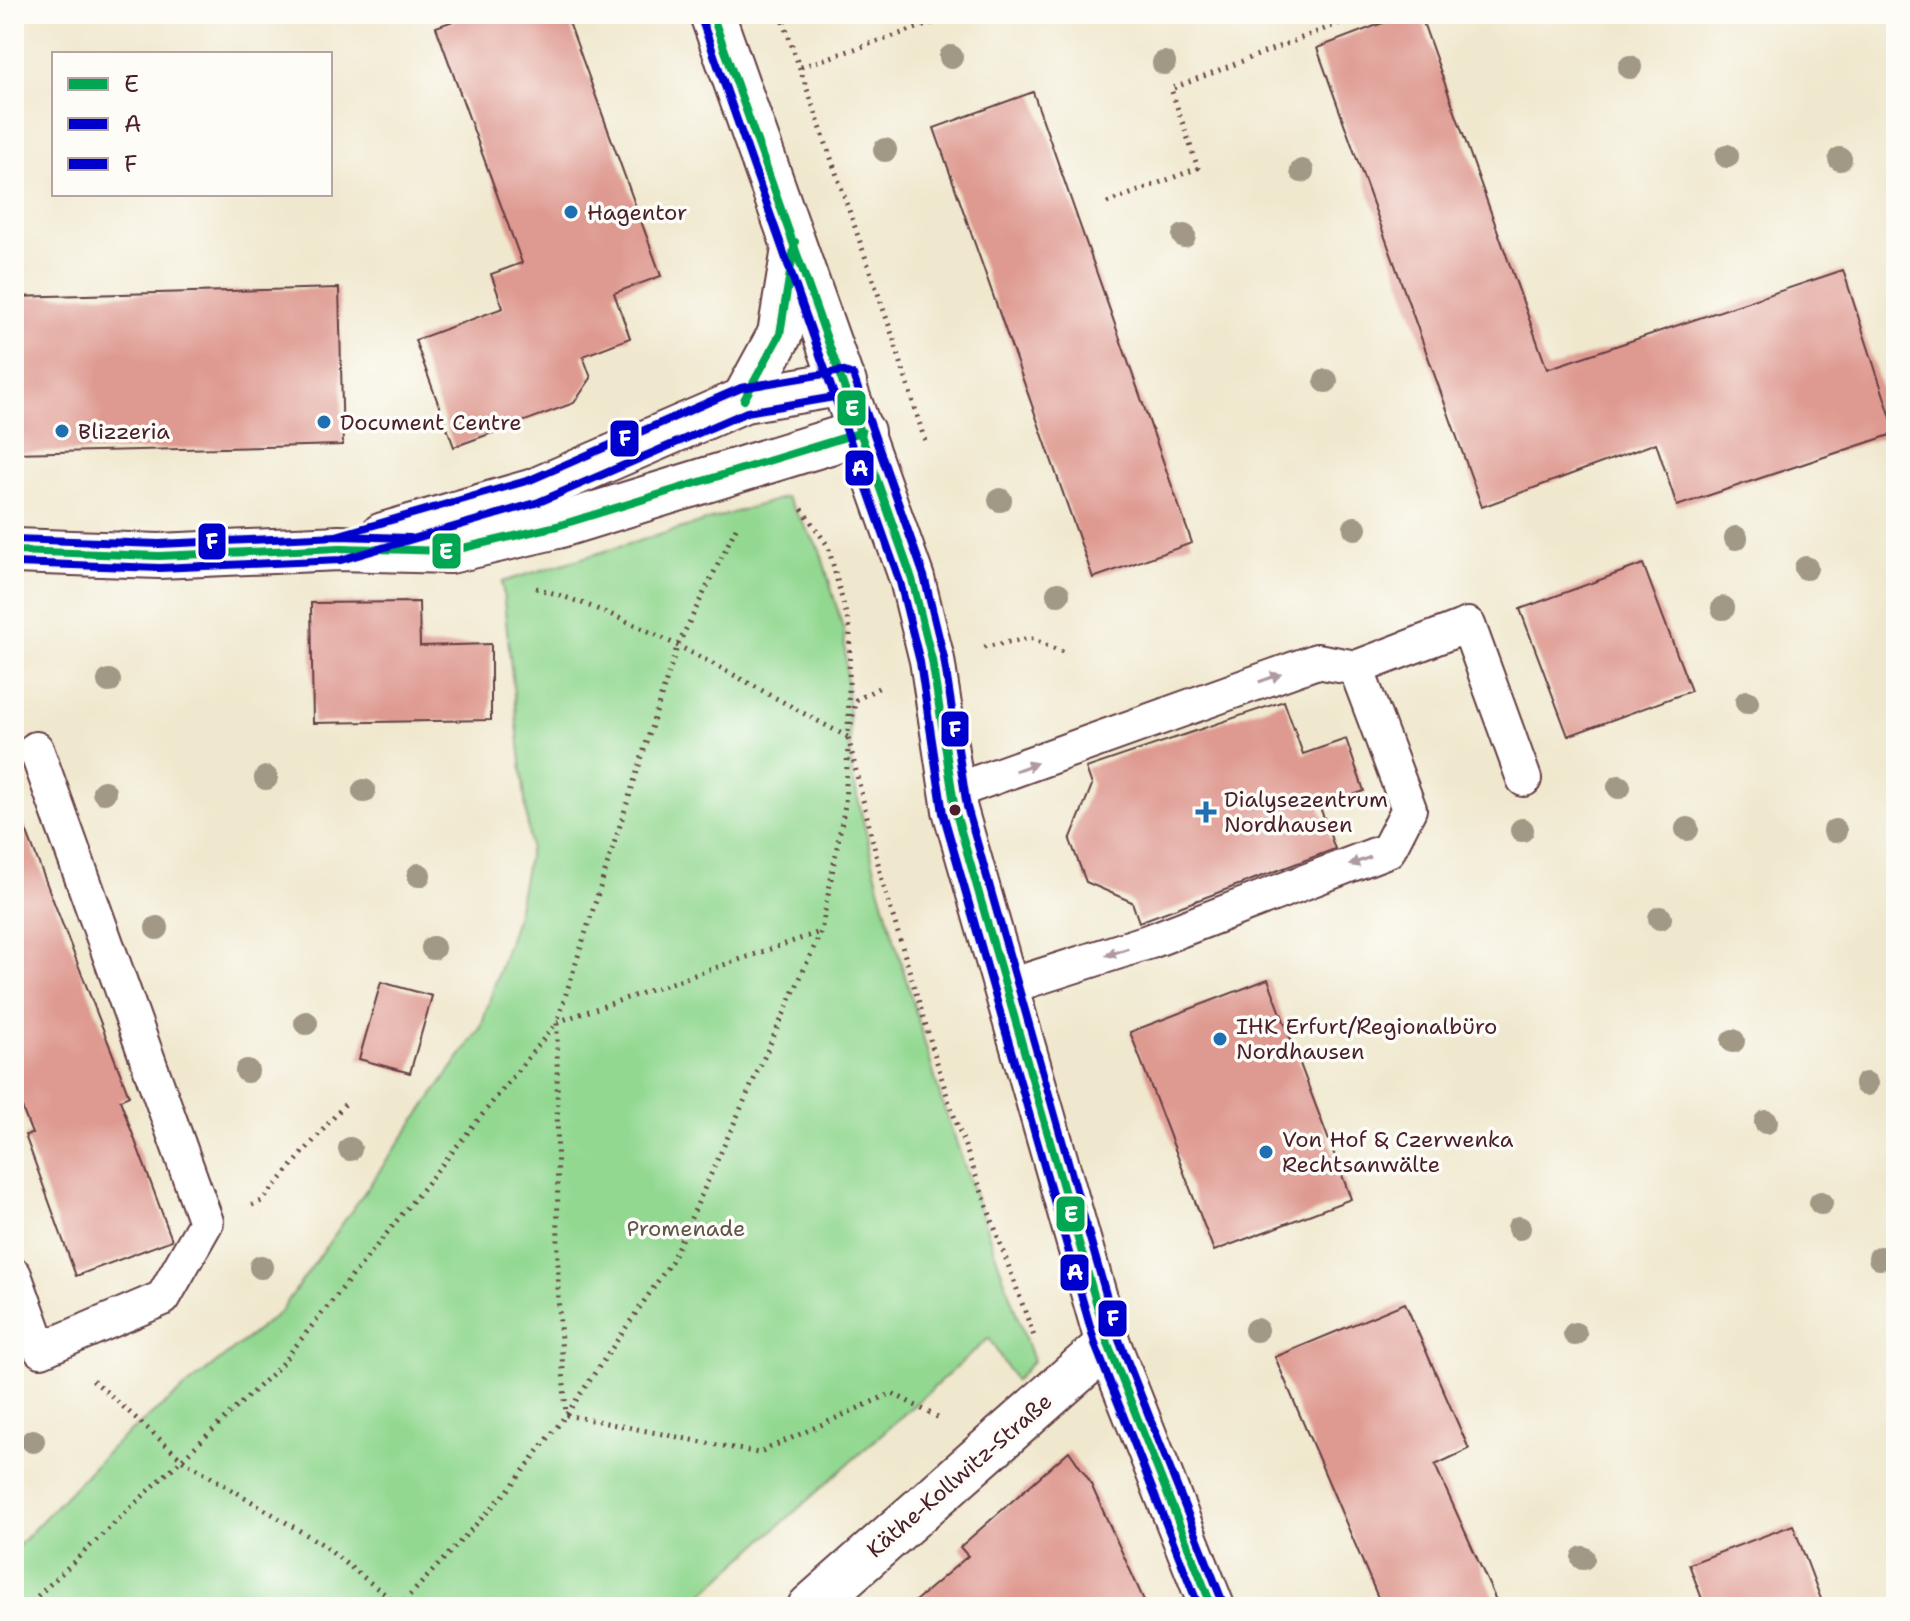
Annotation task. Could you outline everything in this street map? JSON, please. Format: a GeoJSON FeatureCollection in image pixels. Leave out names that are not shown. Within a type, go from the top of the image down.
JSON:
{"type":"FeatureCollection","features":[{"type":"Feature","properties":{"kind":"street"},"geometry":{"type":"LineString","coordinates":[[712,14],[912,579],[932,660],[952,792],[1108,1344],[1212,1607]]}},
{"type":"Feature","properties":{"kind":"street"},"geometry":{"type":"LineString","coordinates":[[744,400],[780,334],[795,242]]}},
{"type":"Feature","properties":{"kind":"street"},"geometry":{"type":"LineString","coordinates":[[339,548],[534,491],[744,400],[844,383]]}},
{"type":"Feature","properties":{"kind":"street"},"geometry":{"type":"LineString","coordinates":[[14,551],[159,556],[339,548],[450,551],[557,526],[862,432]]}},
{"type":"Feature","properties":{"kind":"street","name":"Käthe-Kollwitz-Straße"},"geometry":{"type":"LineString","coordinates":[[810,1607],[1108,1344]]}},
{"type":"Feature","properties":{"kind":"lane"},"geometry":{"type":"LineString","coordinates":[[952,792],[1317,661],[1356,668],[1468,625],[1524,779]]}},
{"type":"Feature","properties":{"kind":"lane"},"geometry":{"type":"LineString","coordinates":[[1007,987],[1151,941],[1388,850],[1409,809],[1356,668]]}},
{"type":"Feature","properties":{"kind":"lane"},"geometry":{"type":"LineString","coordinates":[[14,1275],[41,1350],[163,1298],[206,1222],[36,749]]}},
{"type":"Feature","properties":{"kind":"path"},"geometry":{"type":"LineString","coordinates":[[801,67],[959,14]]}},
{"type":"Feature","properties":{"kind":"path"},"geometry":{"type":"LineString","coordinates":[[1107,203],[1198,168],[1171,89],[1363,14]]}},
{"type":"Feature","properties":{"kind":"path"},"geometry":{"type":"LineString","coordinates":[[83,1370],[117,1405],[183,1460],[320,1543],[399,1606],[510,1488],[566,1415],[671,1262],[821,932],[845,805],[850,629],[828,546],[798,504]]}},
{"type":"Feature","properties":{"kind":"path"},"geometry":{"type":"LineString","coordinates":[[566,1415],[558,1296],[557,1022],[677,647],[738,524]]}},
{"type":"Feature","properties":{"kind":"path"},"geometry":{"type":"LineString","coordinates":[[522,584],[566,597],[677,647],[848,737],[882,880],[948,1099],[1039,1350],[1067,1380]]}},
{"type":"Feature","properties":{"kind":"path"},"geometry":{"type":"LineString","coordinates":[[976,649],[1030,638],[1065,653]]}},
{"type":"Feature","properties":{"kind":"path"},"geometry":{"type":"LineString","coordinates":[[26,1607],[278,1368],[557,1022],[821,932]]}},
{"type":"Feature","properties":{"kind":"path"},"geometry":{"type":"LineString","coordinates":[[206,1222],[262,1201],[345,1104]]}},
{"type":"Feature","properties":{"kind":"path"},"geometry":{"type":"LineString","coordinates":[[566,1415],[758,1453],[892,1393],[992,1446]]}},
{"type":"Feature","properties":{"kind":"green space","name":"Promenade"},"geometry":{"type":"Polygon","coordinates":[[[786,497],[820,550],[844,632],[852,774],[879,887],[942,1102],[1033,1361],[1015,1381],[989,1338],[688,1607],[14,1607],[14,1550],[115,1444],[280,1312],[481,1027],[516,918],[530,847],[502,582],[786,497]]]}},
{"type":"Feature","properties":{"kind":"building","name":"Hagentor"},"geometry":{"type":"Polygon","coordinates":[[[473,14],[566,14],[661,276],[614,293],[630,338],[583,356],[591,378],[574,403],[454,447],[415,340],[503,308],[491,274],[522,263],[436,27],[473,14]]]}},
{"type":"Feature","properties":{"kind":"building"},"geometry":{"type":"Polygon","coordinates":[[[1406,14],[1420,14],[1547,369],[1843,270],[1896,433],[1677,506],[1656,443],[1482,507],[1317,48],[1406,14]]]}},
{"type":"Feature","properties":{"kind":"building"},"geometry":{"type":"Polygon","coordinates":[[[1033,92],[1192,543],[1093,578],[934,128],[1033,92]]]}},
{"type":"Feature","properties":{"kind":"building"},"geometry":{"type":"Polygon","coordinates":[[[339,288],[343,445],[14,453],[14,297],[339,288]]]}},
{"type":"Feature","properties":{"kind":"building"},"geometry":{"type":"Polygon","coordinates":[[[1643,564],[1691,691],[1568,736],[1520,609],[1643,564]]]}},
{"type":"Feature","properties":{"kind":"building"},"geometry":{"type":"Polygon","coordinates":[[[419,602],[420,646],[491,644],[491,720],[313,723],[311,603],[419,602]]]}},
{"type":"Feature","properties":{"kind":"building","name":"Dialysezentrum Nordhausen"},"geometry":{"type":"Polygon","coordinates":[[[1284,701],[1303,754],[1346,739],[1364,791],[1320,807],[1335,849],[1139,922],[1132,902],[1086,882],[1070,840],[1092,785],[1086,768],[1284,701]]]}},
{"type":"Feature","properties":{"kind":"building"},"geometry":{"type":"Polygon","coordinates":[[[17,807],[129,1096],[120,1100],[172,1240],[76,1276],[25,1135],[32,1134],[14,1087],[14,808],[17,807]]]}},
{"type":"Feature","properties":{"kind":"building"},"geometry":{"type":"Polygon","coordinates":[[[1268,979],[1351,1199],[1214,1251],[1130,1032],[1268,979]]]}},
{"type":"Feature","properties":{"kind":"building"},"geometry":{"type":"Polygon","coordinates":[[[381,982],[432,996],[410,1073],[359,1059],[381,982]]]}},
{"type":"Feature","properties":{"kind":"building"},"geometry":{"type":"Polygon","coordinates":[[[1405,1303],[1469,1449],[1435,1465],[1499,1607],[1382,1607],[1275,1357],[1405,1303]]]}},
{"type":"Feature","properties":{"kind":"building"},"geometry":{"type":"Polygon","coordinates":[[[1069,1451],[1089,1480],[1147,1607],[908,1607],[968,1556],[960,1547],[1069,1451]]]}},
{"type":"Feature","properties":{"kind":"building"},"geometry":{"type":"Polygon","coordinates":[[[1793,1525],[1824,1607],[1705,1607],[1689,1564],[1793,1525]]]}},
{"type":"Feature","properties":{"kind":"transit line","name":"E"},"geometry":{"type":"LineString","coordinates":[[712,14],[912,579],[932,660],[955,810],[1108,1344],[1212,1607]]}},
{"type":"Feature","properties":{"kind":"transit line","name":"A"},"geometry":{"type":"LineString","coordinates":[[701,18],[900,582],[920,662],[943,813],[1096,1347],[1199,1607]]}},
{"type":"Feature","properties":{"kind":"transit line","name":"E"},"geometry":{"type":"LineString","coordinates":[[744,400],[780,334],[795,242]]}},
{"type":"Feature","properties":{"kind":"transit line","name":"F"},"geometry":{"type":"LineString","coordinates":[[336,536],[530,480],[741,388],[842,371],[853,375],[924,576],[944,658],[967,807],[1119,1340],[1223,1603]]}},
{"type":"Feature","properties":{"kind":"transit line","name":"A"},"geometry":{"type":"LineString","coordinates":[[14,563],[160,568],[341,560],[539,502],[747,412],[846,395]]}},
{"type":"Feature","properties":{"kind":"transit line","name":"E"},"geometry":{"type":"LineString","coordinates":[[14,551],[159,556],[339,548],[450,551],[557,526],[862,432]]}},
{"type":"Feature","properties":{"kind":"transit line","name":"F"},"geometry":{"type":"LineString","coordinates":[[14,539],[159,544],[338,536],[410,538]]}},
{"type":"Feature","properties":{"kind":"place","name":"Hagentor"},"geometry":{"type":"Point","coordinates":[571,212]}},
{"type":"Feature","properties":{"kind":"place","name":"Document Centre"},"geometry":{"type":"Point","coordinates":[324,422]}},
{"type":"Feature","properties":{"kind":"place","name":"Blizzeria"},"geometry":{"type":"Point","coordinates":[62,431]}},
{"type":"Feature","properties":{"kind":"place","name":"Dialysezentrum Nordhausen"},"geometry":{"type":"Point","coordinates":[1206,812]}},
{"type":"Feature","properties":{"kind":"place","name":"IHK Erfurt/Regionalbüro Nordhausen"},"geometry":{"type":"Point","coordinates":[1220,1039]}},
{"type":"Feature","properties":{"kind":"place","name":"Von Hof & Czerwenka Rechtsanwälte"},"geometry":{"type":"Point","coordinates":[1266,1152]}}]}
